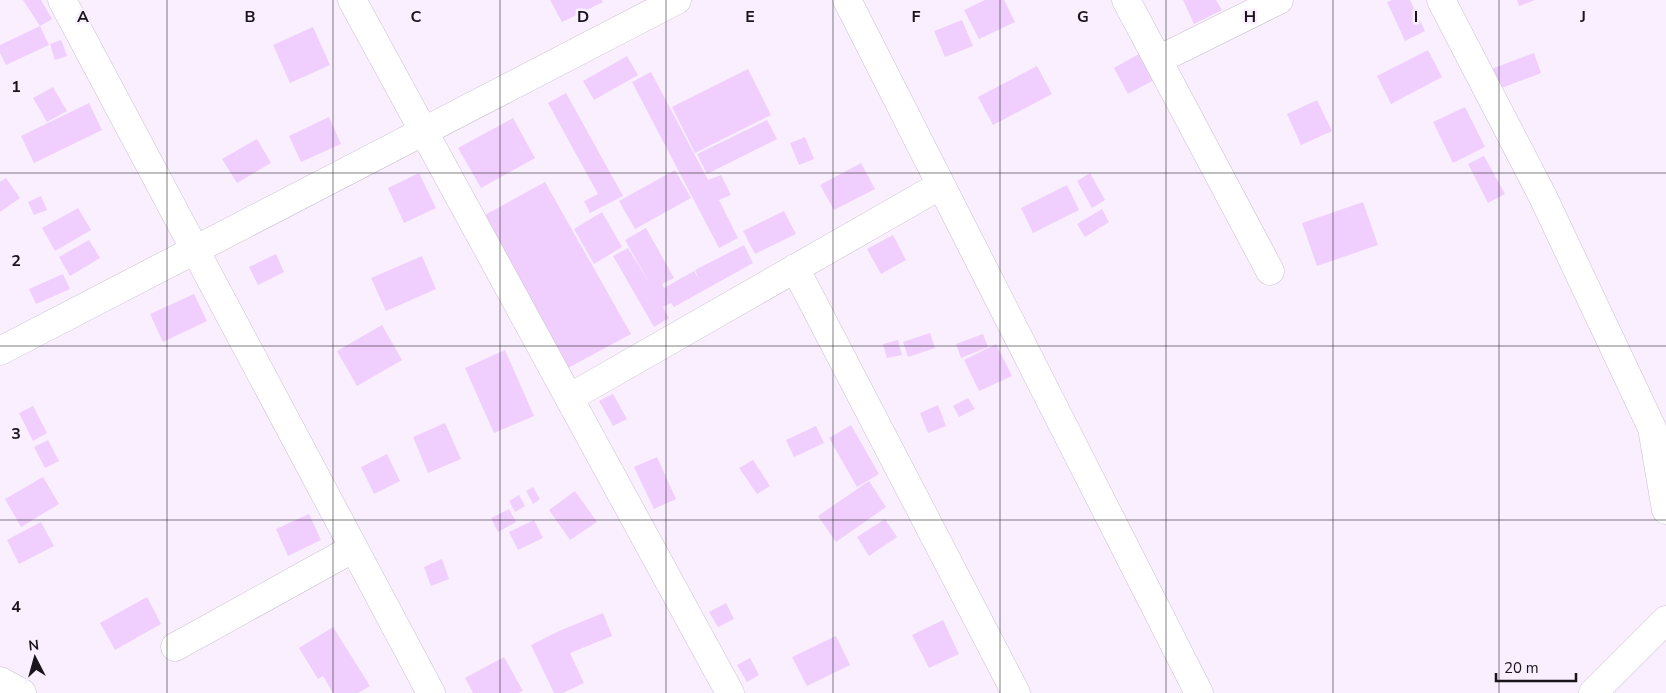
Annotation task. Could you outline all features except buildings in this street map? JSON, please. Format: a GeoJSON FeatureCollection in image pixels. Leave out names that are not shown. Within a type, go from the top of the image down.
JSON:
{"type":"FeatureCollection","features":[{"type":"Feature","properties":{"kind":"street"},"geometry":{"type":"LineString","coordinates":[[62,0],[431,693]]}},
{"type":"Feature","properties":{"kind":"street"},"geometry":{"type":"LineString","coordinates":[[352,0],[730,693]]}},
{"type":"Feature","properties":{"kind":"street"},"geometry":{"type":"LineString","coordinates":[[0,351],[677,0]]}},
{"type":"Feature","properties":{"kind":"street"},"geometry":{"type":"LineString","coordinates":[[847,0],[1199,693]]}},
{"type":"Feature","properties":{"kind":"street"},"geometry":{"type":"LineString","coordinates":[[1126,0],[1270,271]]}},
{"type":"Feature","properties":{"kind":"street"},"geometry":{"type":"LineString","coordinates":[[1158,60],[1279,0]]}},
{"type":"Feature","properties":{"kind":"street"},"geometry":{"type":"LineString","coordinates":[[1441,0],[1543,197],[1652,428],[1666,510]]}},
{"type":"Feature","properties":{"kind":"street"},"geometry":{"type":"LineString","coordinates":[[569,398],[941,185]]}},
{"type":"Feature","properties":{"kind":"street"},"geometry":{"type":"LineString","coordinates":[[796,268],[1016,693]]}},
{"type":"Feature","properties":{"kind":"street"},"geometry":{"type":"LineString","coordinates":[[175,647],[354,548]]}},
{"type":"Feature","properties":{"kind":"street"},"geometry":{"type":"LineString","coordinates":[[1593,693],[1666,620]]}},
{"type":"Feature","properties":{"kind":"street"},"geometry":{"type":"LineString","coordinates":[[0,681],[22,693]]}}]}
